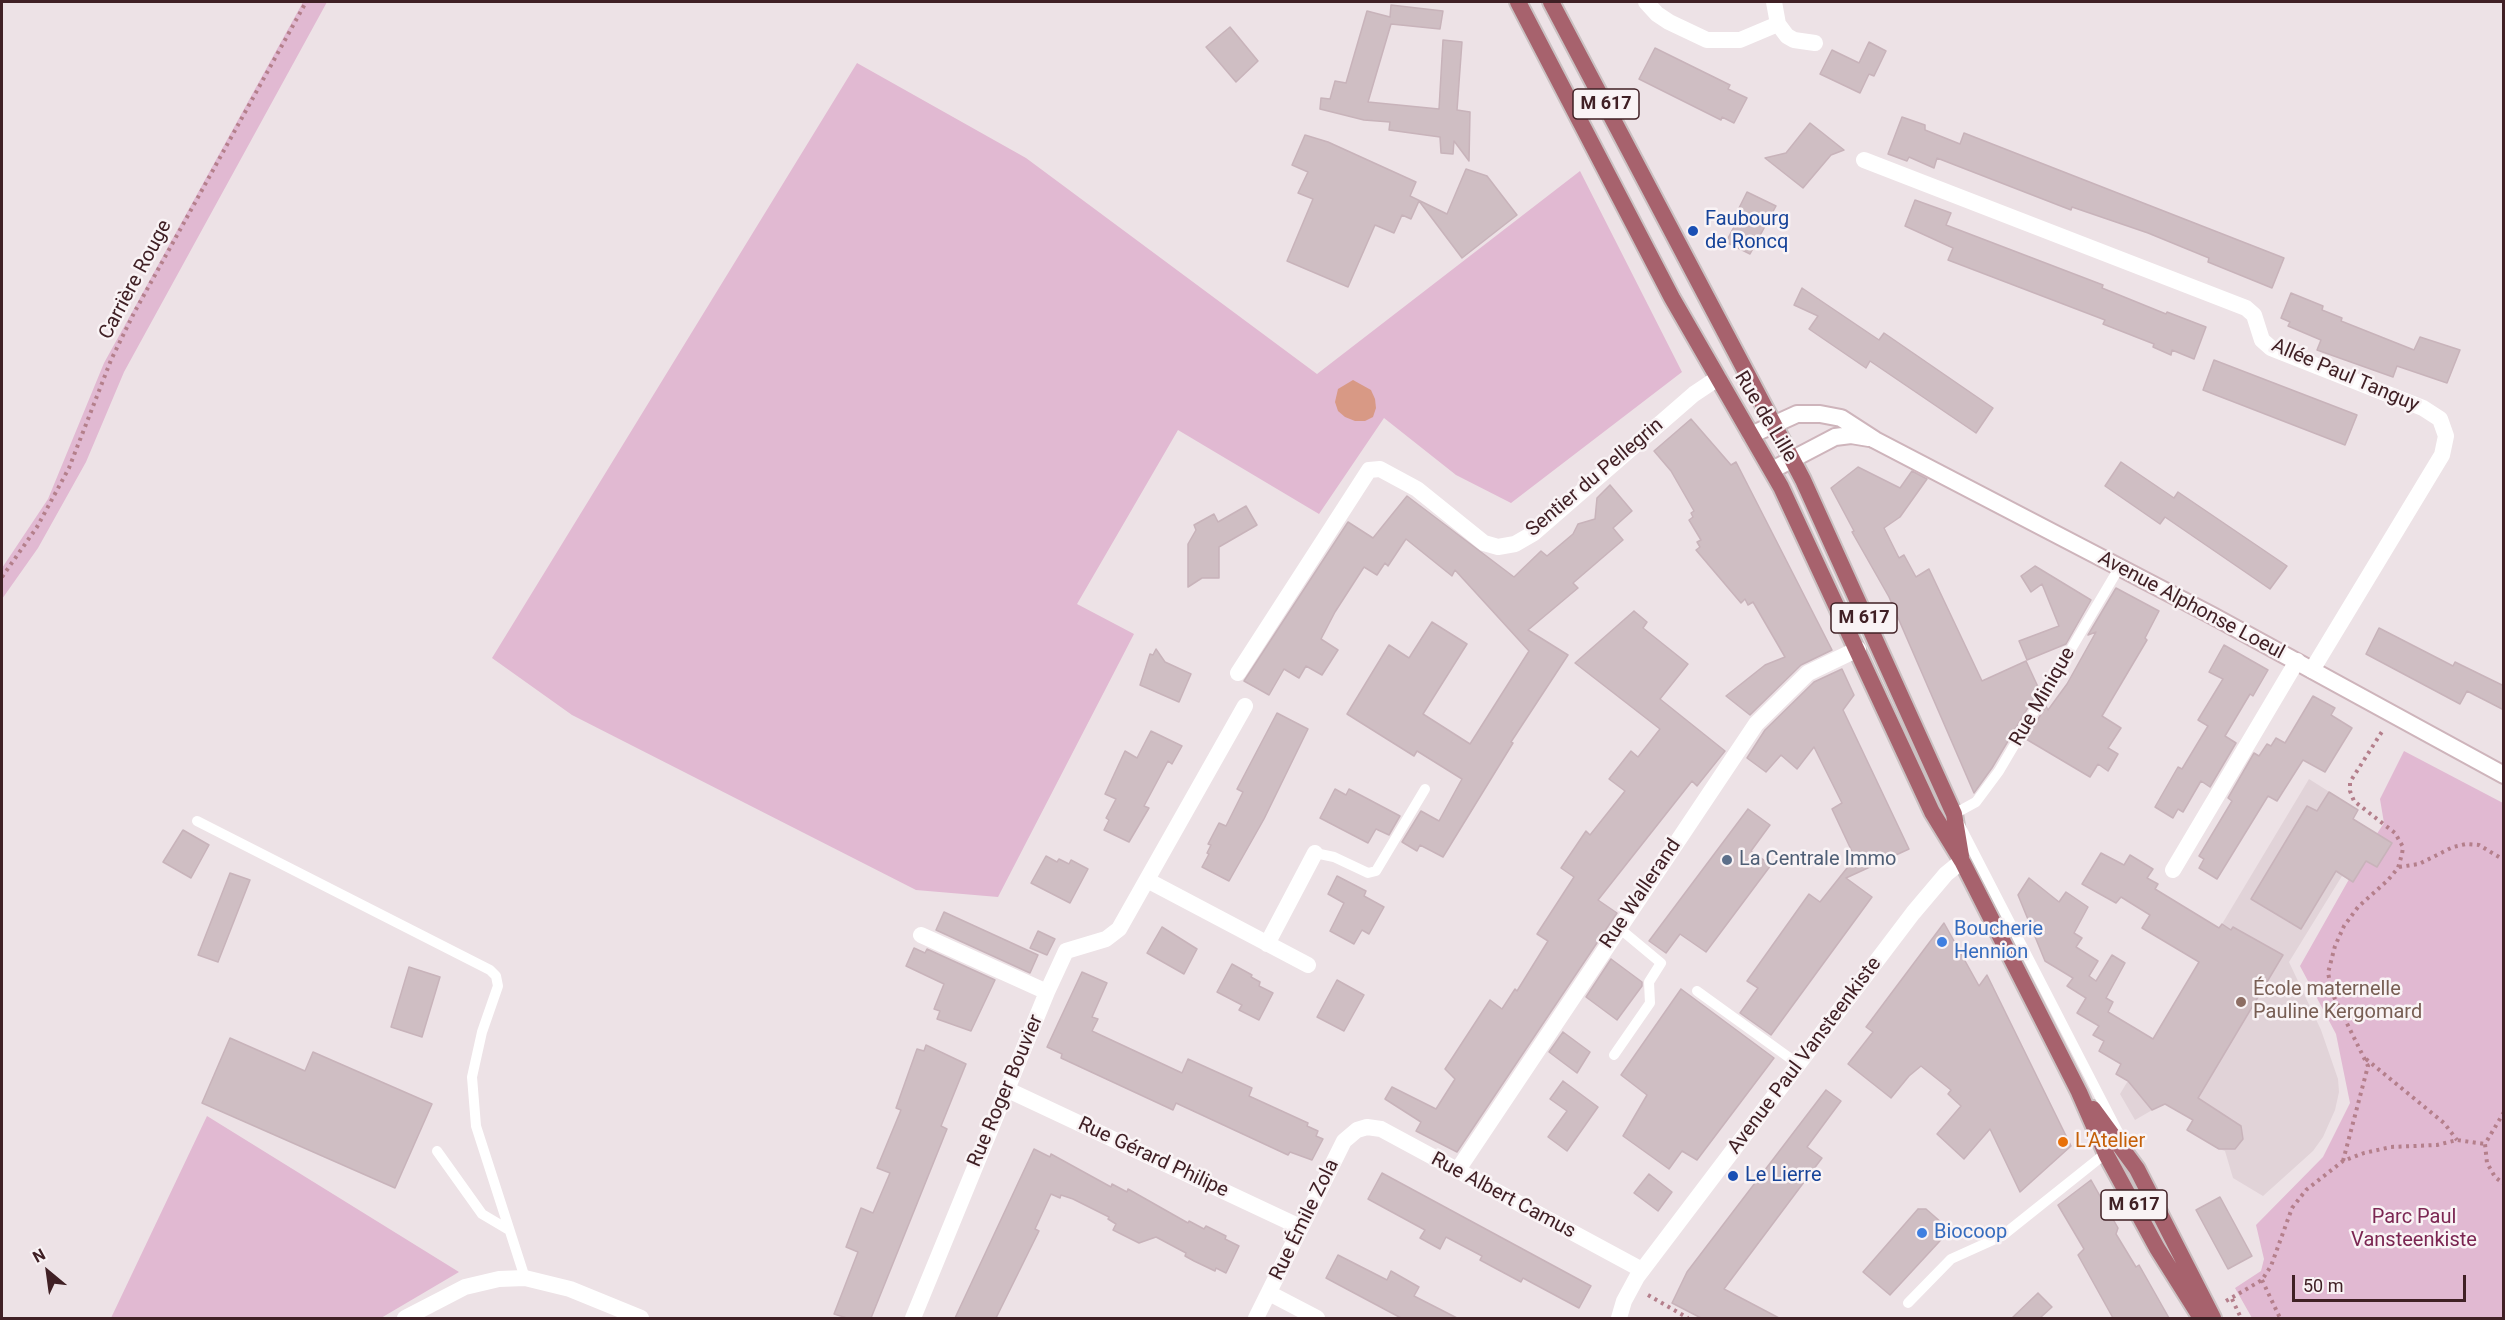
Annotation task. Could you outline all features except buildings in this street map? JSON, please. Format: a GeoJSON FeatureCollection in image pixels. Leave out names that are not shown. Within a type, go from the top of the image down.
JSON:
{"type":"FeatureCollection","features":[{"type":"Feature","properties":{"kind":"main road","name":"Rue de Lille"},"geometry":{"type":"LineString","coordinates":[[1518,2],[1672,298],[1772,470],[1858,649],[1932,812],[1962,861],[2079,1092],[2106,1153],[2157,1248],[2208,1315]]}},
{"type":"Feature","properties":{"kind":"main road","name":"Rue de Lille"},"geometry":{"type":"LineString","coordinates":[[1551,2],[1793,458],[1954,814],[1962,861]]}},
{"type":"Feature","properties":{"kind":"main road","name":"Rue de Lille"},"geometry":{"type":"LineString","coordinates":[[2079,1092],[2137,1169],[2208,1315]]}},
{"type":"Feature","properties":{"kind":"street"},"geometry":{"type":"LineString","coordinates":[[1646,2],[1657,14],[1669,22],[1707,40],[1740,40],[1778,24]]}},
{"type":"Feature","properties":{"kind":"street"},"geometry":{"type":"LineString","coordinates":[[1773,2],[1778,24],[1794,40],[1815,43]]}},
{"type":"Feature","properties":{"kind":"street","name":"Allée Paul Tanguy"},"geometry":{"type":"LineString","coordinates":[[1864,160],[2246,308],[2254,315],[2262,340],[2271,348],[2423,408],[2440,419],[2446,436],[2442,455],[2312,670]]}},
{"type":"Feature","properties":{"kind":"street","name":"Sentier du Pellegrin"},"geometry":{"type":"LineString","coordinates":[[1238,673],[1369,470],[1380,469],[1418,489],[1484,543],[1498,547],[1515,544],[1543,525],[1694,394],[1718,378]]}},
{"type":"Feature","properties":{"kind":"street","name":"Avenue Alphonse Loeul"},"geometry":{"type":"LineString","coordinates":[[1751,435],[1797,414],[1827,415],[1846,420],[1875,440],[2297,661],[2504,775]]}},
{"type":"Feature","properties":{"kind":"street","name":"Avenue Alphonse Loeul"},"geometry":{"type":"LineString","coordinates":[[1772,470],[1828,440],[1846,434],[1875,440]]}},
{"type":"Feature","properties":{"kind":"street","name":"Rue Wallerand"},"geometry":{"type":"LineString","coordinates":[[1457,1171],[1744,740],[1764,715],[1808,673],[1858,649]]}},
{"type":"Feature","properties":{"kind":"street"},"geometry":{"type":"LineString","coordinates":[[2173,870],[2297,661]]}},
{"type":"Feature","properties":{"kind":"street"},"geometry":{"type":"LineString","coordinates":[[1047,992],[1063,956],[1070,948],[1106,939],[1116,933],[1245,706]]}},
{"type":"Feature","properties":{"kind":"street"},"geometry":{"type":"LineString","coordinates":[[1268,944],[1315,853]]}},
{"type":"Feature","properties":{"kind":"street","name":"Avenue Paul Vansteenkiste"},"geometry":{"type":"LineString","coordinates":[[1619,1318],[1632,1285],[1642,1270],[1933,888],[1952,867],[1962,861]]}},
{"type":"Feature","properties":{"kind":"street"},"geometry":{"type":"LineString","coordinates":[[1147,880],[1308,965]]}},
{"type":"Feature","properties":{"kind":"street","name":"Rue Roger Bouvier"},"geometry":{"type":"LineString","coordinates":[[913,1318],[1047,992],[921,935]]}},
{"type":"Feature","properties":{"kind":"street","name":"Rue Gérard Philipe"},"geometry":{"type":"LineString","coordinates":[[1006,1089],[1300,1227]]}},
{"type":"Feature","properties":{"kind":"street","name":"Rue Albert Camus"},"geometry":{"type":"LineString","coordinates":[[1362,1128],[1381,1129],[1642,1270]]}},
{"type":"Feature","properties":{"kind":"street","name":"Rue Émile Zola"},"geometry":{"type":"LineString","coordinates":[[1256,1318],[1344,1141],[1362,1128]]}},
{"type":"Feature","properties":{"kind":"street"},"geometry":{"type":"LineString","coordinates":[[405,1318],[465,1287],[499,1279],[525,1278],[570,1288],[641,1318]]}},
{"type":"Feature","properties":{"kind":"street"},"geometry":{"type":"LineString","coordinates":[[1269,1293],[1317,1318]]}},
{"type":"Feature","properties":{"kind":"lane","name":"Rue Minique"},"geometry":{"type":"LineString","coordinates":[[1954,814],[1976,802],[1999,771],[2119,567]]}},
{"type":"Feature","properties":{"kind":"lane"},"geometry":{"type":"LineString","coordinates":[[1315,853],[1334,857],[1368,873],[1376,872],[1425,789]]}},
{"type":"Feature","properties":{"kind":"lane"},"geometry":{"type":"LineString","coordinates":[[1954,814],[2137,1169]]}},
{"type":"Feature","properties":{"kind":"lane"},"geometry":{"type":"LineString","coordinates":[[197,820],[490,970],[496,976],[498,986],[482,1032],[472,1077],[476,1126],[525,1278]]}},
{"type":"Feature","properties":{"kind":"lane"},"geometry":{"type":"LineString","coordinates":[[1614,1055],[1650,1003],[1649,982],[1661,963],[1619,928]]}},
{"type":"Feature","properties":{"kind":"lane"},"geometry":{"type":"LineString","coordinates":[[1697,991],[1798,1064]]}},
{"type":"Feature","properties":{"kind":"lane"},"geometry":{"type":"LineString","coordinates":[[437,1151],[482,1214],[509,1230]]}},
{"type":"Feature","properties":{"kind":"lane"},"geometry":{"type":"LineString","coordinates":[[1908,1303],[1951,1259],[2002,1236],[2106,1153]]}},
{"type":"Feature","properties":{"kind":"path","name":"Carrière Rouge"},"geometry":{"type":"LineString","coordinates":[[2,577],[37,527],[69,468],[111,360],[134,313],[306,2]]}},
{"type":"Feature","properties":{"kind":"path"},"geometry":{"type":"LineString","coordinates":[[2343,1161],[2368,1066],[2332,995],[2328,973],[2335,946],[2344,926],[2358,908],[2398,868],[2403,847],[2401,840],[2354,801],[2350,791],[2350,782],[2392,714]]}},
{"type":"Feature","properties":{"kind":"path"},"geometry":{"type":"LineString","coordinates":[[2398,868],[2419,864],[2453,847],[2466,844],[2479,845],[2504,860]]}},
{"type":"Feature","properties":{"kind":"path"},"geometry":{"type":"LineString","coordinates":[[2366,1059],[2444,1123],[2457,1140]]}},
{"type":"Feature","properties":{"kind":"path"},"geometry":{"type":"LineString","coordinates":[[2504,1112],[2485,1144],[2487,1163],[2495,1177],[2504,1184]]}},
{"type":"Feature","properties":{"kind":"path"},"geometry":{"type":"LineString","coordinates":[[2208,1315],[2262,1280],[2271,1266],[2292,1208],[2306,1190],[2343,1161],[2391,1147],[2437,1145],[2457,1140],[2485,1144]]}},
{"type":"Feature","properties":{"kind":"path"},"geometry":{"type":"LineString","coordinates":[[2262,1280],[2280,1318]]}},
{"type":"Feature","properties":{"kind":"path"},"geometry":{"type":"LineString","coordinates":[[1632,1285],[1688,1318]]}},
{"type":"Feature","properties":{"kind":"path"},"geometry":{"type":"LineString","coordinates":[[2232,1299],[2241,1318]]}},
{"type":"Feature","properties":{"kind":"shaded area"},"geometry":{"type":"Polygon","coordinates":[[[1353,380],[1371,390],[1375,399],[1376,408],[1373,417],[1365,421],[1355,421],[1345,417],[1338,411],[1335,402],[1338,389],[1353,380]]]}},
{"type":"Feature","properties":{"kind":"shaded area","name":"École maternelle Pauline Kergomard"},"geometry":{"type":"Polygon","coordinates":[[[2309,779],[2358,810],[2353,819],[2353,882],[2342,876],[2289,962],[2321,1030],[2338,1079],[2339,1092],[2335,1110],[2323,1137],[2313,1151],[2263,1196],[2233,1178],[2225,1151],[2219,1149],[2193,1120],[2158,1100],[2152,1103],[2154,1109],[2135,1120],[2120,1094],[2309,779]]]}},
{"type":"Feature","properties":{"kind":"green space"},"geometry":{"type":"Polygon","coordinates":[[[303,2],[327,2],[124,372],[86,462],[38,548],[2,599],[2,568],[48,499],[104,363],[303,2]]]}},
{"type":"Feature","properties":{"kind":"green space"},"geometry":{"type":"Polygon","coordinates":[[[857,63],[1026,158],[1317,374],[1580,171],[1682,372],[1511,503],[1456,475],[1384,418],[1319,514],[1178,430],[1077,604],[1134,634],[998,897],[916,890],[572,715],[492,658],[857,63]]]}},
{"type":"Feature","properties":{"kind":"green space","name":"Parc Paul Vansteenkiste"},"geometry":{"type":"Polygon","coordinates":[[[2404,751],[2503,803],[2503,1318],[2252,1318],[2235,1288],[2261,1271],[2264,1259],[2256,1225],[2323,1157],[2350,1103],[2336,1034],[2300,966],[2361,858],[2384,823],[2380,799],[2404,751]]]}},
{"type":"Feature","properties":{"kind":"green space"},"geometry":{"type":"Polygon","coordinates":[[[207,1116],[459,1272],[381,1318],[111,1318],[207,1116]]]}},
{"type":"Feature","properties":{"kind":"place","name":"Faubourg de Roncq"},"geometry":{"type":"Point","coordinates":[1693,231]}},
{"type":"Feature","properties":{"kind":"place","name":"La Centrale Immo"},"geometry":{"type":"Point","coordinates":[1727,860]}},
{"type":"Feature","properties":{"kind":"place","name":"Boucherie Hennion"},"geometry":{"type":"Point","coordinates":[1942,942]}},
{"type":"Feature","properties":{"kind":"place","name":"École maternelle Pauline Kergomard"},"geometry":{"type":"Point","coordinates":[2241,1002]}},
{"type":"Feature","properties":{"kind":"place","name":"L'Atelier"},"geometry":{"type":"Point","coordinates":[2063,1142]}},
{"type":"Feature","properties":{"kind":"place","name":"Le Lierre"},"geometry":{"type":"Point","coordinates":[1733,1176]}},
{"type":"Feature","properties":{"kind":"place","name":"Biocoop"},"geometry":{"type":"Point","coordinates":[1922,1233]}}]}
